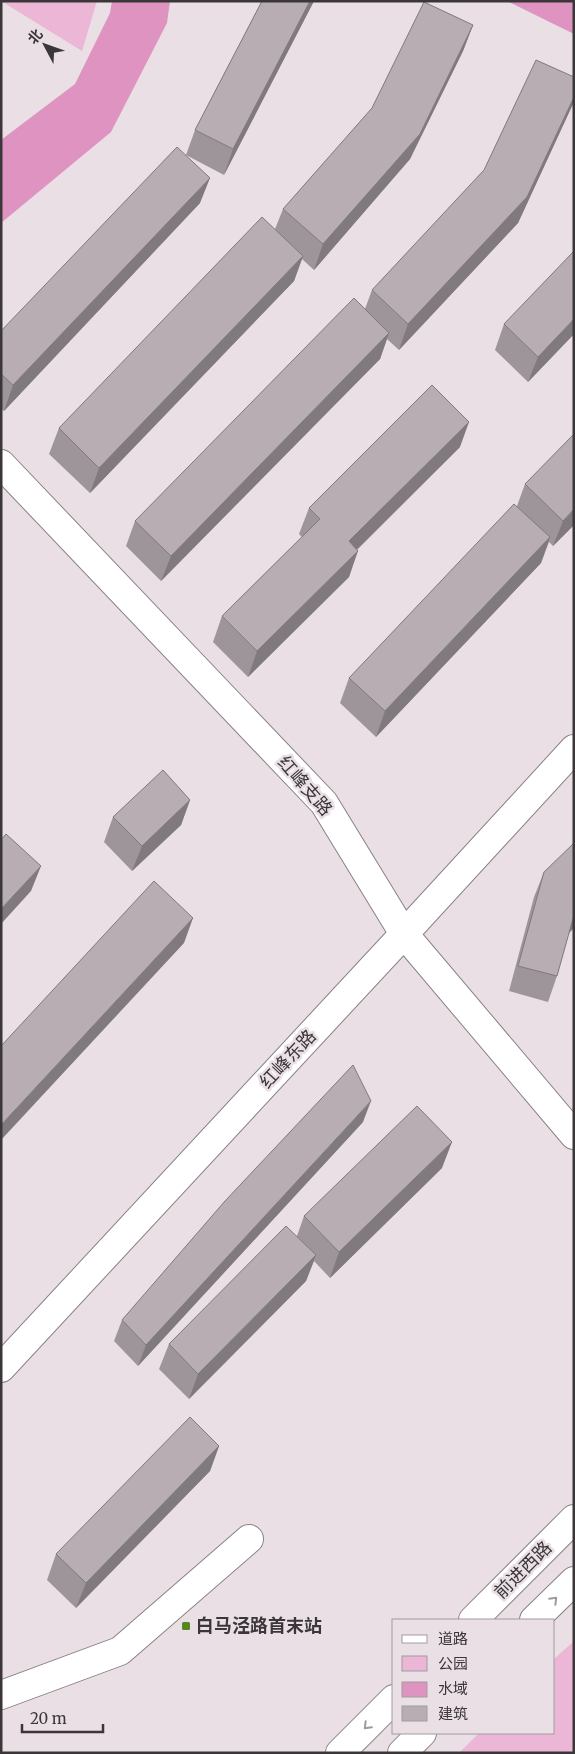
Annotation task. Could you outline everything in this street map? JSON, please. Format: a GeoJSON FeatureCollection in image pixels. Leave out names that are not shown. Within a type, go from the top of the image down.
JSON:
{"type":"FeatureCollection","features":[{"type":"Feature","properties":{"kind":"street","name":"红峰支路"},"geometry":{"type":"LineString","coordinates":[[1,464],[324,803],[404,934],[574,1135]]}},
{"type":"Feature","properties":{"kind":"street","name":"红峰东路"},"geometry":{"type":"LineString","coordinates":[[1,1368],[574,749]]}},
{"type":"Feature","properties":{"kind":"street","name":"前进西路"},"geometry":{"type":"LineString","coordinates":[[474,1619],[574,1519]]}},
{"type":"Feature","properties":{"kind":"street"},"geometry":{"type":"LineString","coordinates":[[1,1695],[120,1651],[249,1539]]}},
{"type":"Feature","properties":{"kind":"street"},"geometry":{"type":"LineString","coordinates":[[535,1619],[574,1580]]}},
{"type":"Feature","properties":{"kind":"street"},"geometry":{"type":"LineString","coordinates":[[340,1753],[392,1701]]}},
{"type":"Feature","properties":{"kind":"street"},"geometry":{"type":"LineString","coordinates":[[402,1753],[421,1734]]}},
{"type":"Feature","properties":{"kind":"green space"},"geometry":{"type":"Polygon","coordinates":[[[1,1],[97,1],[82,51],[1,1]]]}},
{"type":"Feature","properties":{"kind":"green space"},"geometry":{"type":"Polygon","coordinates":[[[574,1641],[574,1753],[459,1753],[478,1734],[555,1734],[555,1658],[574,1641]]]}},
{"type":"Feature","properties":{"kind":"water"},"geometry":{"type":"Polygon","coordinates":[[[112,1],[170,1],[167,23],[111,132],[1,223],[1,140],[75,84],[110,13],[112,1]]]}},
{"type":"Feature","properties":{"kind":"water"},"geometry":{"type":"Polygon","coordinates":[[[507,1],[574,1],[574,34],[507,1]]]}},
{"type":"Feature","properties":{"kind":"building"},"geometry":{"type":"Polygon","coordinates":[[[262,1],[310,1],[233,149],[195,130],[262,1]]]}},
{"type":"Feature","properties":{"kind":"building"},"geometry":{"type":"Polygon","coordinates":[[[424,2],[473,25],[420,134],[323,244],[283,209],[372,108],[424,2]]]}},
{"type":"Feature","properties":{"kind":"building"},"geometry":{"type":"Polygon","coordinates":[[[536,60],[574,77],[574,97],[527,197],[408,324],[372,290],[484,170],[536,60]]]}},
{"type":"Feature","properties":{"kind":"building"},"geometry":{"type":"Polygon","coordinates":[[[177,147],[210,178],[13,385],[1,374],[1,331],[177,147]]]}},
{"type":"Feature","properties":{"kind":"building"},"geometry":{"type":"Polygon","coordinates":[[[262,217],[303,256],[99,468],[59,428],[262,217]]]}},
{"type":"Feature","properties":{"kind":"building"},"geometry":{"type":"Polygon","coordinates":[[[574,251],[574,319],[538,357],[504,324],[574,251]]]}},
{"type":"Feature","properties":{"kind":"building"},"geometry":{"type":"Polygon","coordinates":[[[354,298],[389,333],[171,556],[135,521],[354,298]]]}},
{"type":"Feature","properties":{"kind":"building"},"geometry":{"type":"Polygon","coordinates":[[[432,385],[469,422],[349,541],[358,551],[257,651],[222,616],[320,519],[309,508],[432,385]]]}},
{"type":"Feature","properties":{"kind":"building"},"geometry":{"type":"Polygon","coordinates":[[[574,434],[574,509],[563,521],[525,484],[574,434]]]}},
{"type":"Feature","properties":{"kind":"building"},"geometry":{"type":"Polygon","coordinates":[[[514,504],[550,537],[385,711],[349,678],[514,504]]]}},
{"type":"Feature","properties":{"kind":"building"},"geometry":{"type":"Polygon","coordinates":[[[163,770],[190,800],[142,846],[113,817],[163,770]]]}},
{"type":"Feature","properties":{"kind":"building"},"geometry":{"type":"Polygon","coordinates":[[[6,834],[41,866],[1,909],[1,840],[6,834]]]}},
{"type":"Feature","properties":{"kind":"building"},"geometry":{"type":"Polygon","coordinates":[[[574,843],[574,915],[557,976],[518,966],[544,872],[574,843]]]}},
{"type":"Feature","properties":{"kind":"building"},"geometry":{"type":"Polygon","coordinates":[[[154,881],[193,918],[1,1125],[1,1046],[154,881]]]}},
{"type":"Feature","properties":{"kind":"building"},"geometry":{"type":"Polygon","coordinates":[[[353,1065],[371,1101],[146,1345],[122,1320],[225,1201],[353,1065]]]}},
{"type":"Feature","properties":{"kind":"building"},"geometry":{"type":"Polygon","coordinates":[[[417,1106],[452,1142],[339,1252],[304,1216],[417,1106]]]}},
{"type":"Feature","properties":{"kind":"building"},"geometry":{"type":"Polygon","coordinates":[[[286,1226],[316,1255],[198,1374],[169,1344],[286,1226]]]}},
{"type":"Feature","properties":{"kind":"building"},"geometry":{"type":"Polygon","coordinates":[[[190,1417],[219,1446],[86,1583],[56,1554],[190,1417]]]}},
{"type":"Feature","properties":{"kind":"place","name":"白马泾路首末站"},"geometry":{"type":"Point","coordinates":[186,1626]}}]}
